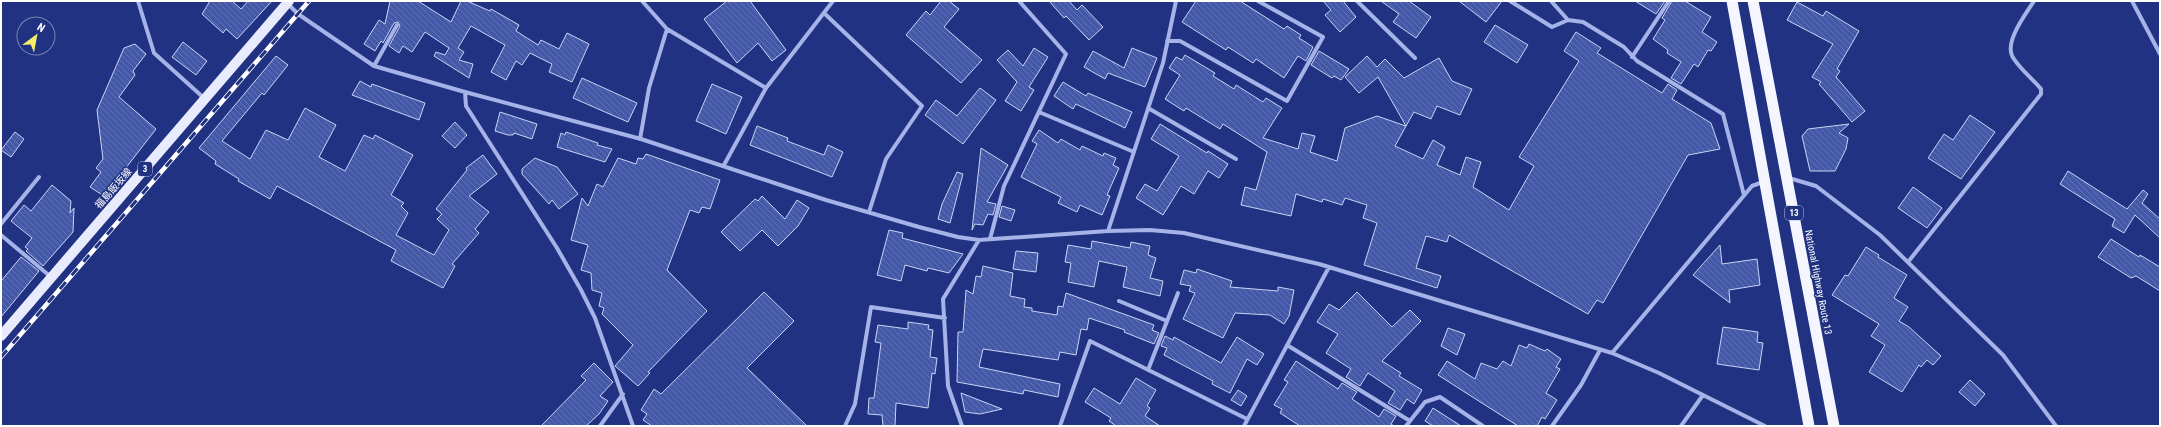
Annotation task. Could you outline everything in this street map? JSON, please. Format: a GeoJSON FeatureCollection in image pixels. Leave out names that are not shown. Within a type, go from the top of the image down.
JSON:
{"type":"FeatureCollection","features":[{"type":"Feature","properties":{"kind":"highway","name":"13"},"geometry":{"type":"LineString","coordinates":[[1732,1],[1809,426]]}},
{"type":"Feature","properties":{"kind":"highway","name":"National Highway Route 13"},"geometry":{"type":"LineString","coordinates":[[1753,1],[1834,426]]}},
{"type":"Feature","properties":{"kind":"main road","name":"福島飯坂線"},"geometry":{"type":"LineString","coordinates":[[1,336],[206,99],[288,1]]}},
{"type":"Feature","properties":{"kind":"street"},"geometry":{"type":"LineString","coordinates":[[138,1],[154,53],[206,99]]}},
{"type":"Feature","properties":{"kind":"street"},"geometry":{"type":"LineString","coordinates":[[288,1],[298,14],[374,66],[465,92],[640,138],[869,212],[958,238],[979,240],[1108,231],[1150,230],[1184,233],[1328,267],[1612,353],[1659,373],[1764,426]]}},
{"type":"Feature","properties":{"kind":"street"},"geometry":{"type":"LineString","coordinates":[[642,1],[667,29],[766,88]]}},
{"type":"Feature","properties":{"kind":"street"},"geometry":{"type":"LineString","coordinates":[[724,165],[766,88],[833,1]]}},
{"type":"Feature","properties":{"kind":"street"},"geometry":{"type":"LineString","coordinates":[[990,239],[1004,186],[1066,54],[1019,1]]}},
{"type":"Feature","properties":{"kind":"street"},"geometry":{"type":"LineString","coordinates":[[1108,231],[1163,63],[1176,1]]}},
{"type":"Feature","properties":{"kind":"street"},"geometry":{"type":"LineString","coordinates":[[1167,41],[1180,41],[1287,101],[1323,37],[1258,1]]}},
{"type":"Feature","properties":{"kind":"street"},"geometry":{"type":"LineString","coordinates":[[1358,1],[1415,58]]}},
{"type":"Feature","properties":{"kind":"street"},"geometry":{"type":"LineString","coordinates":[[1510,1],[1552,27],[1568,20],[1583,22],[1624,48],[1632,57],[1723,114],[1744,195]]}},
{"type":"Feature","properties":{"kind":"street"},"geometry":{"type":"LineString","coordinates":[[1551,1],[1568,20]]}},
{"type":"Feature","properties":{"kind":"street"},"geometry":{"type":"LineString","coordinates":[[1632,57],[1669,1]]}},
{"type":"Feature","properties":{"kind":"street"},"geometry":{"type":"LineString","coordinates":[[1908,262],[2041,94],[2041,89],[2013,59],[2010,52],[2010,45],[2017,28],[2034,1]]}},
{"type":"Feature","properties":{"kind":"street"},"geometry":{"type":"LineString","coordinates":[[2132,1],[2160,54]]}},
{"type":"Feature","properties":{"kind":"street"},"geometry":{"type":"LineString","coordinates":[[824,13],[922,106],[886,159],[869,212]]}},
{"type":"Feature","properties":{"kind":"street"},"geometry":{"type":"LineString","coordinates":[[374,66],[397,25]]}},
{"type":"Feature","properties":{"kind":"street"},"geometry":{"type":"LineString","coordinates":[[640,138],[649,88],[667,29]]}},
{"type":"Feature","properties":{"kind":"street"},"geometry":{"type":"LineString","coordinates":[[465,92],[466,106],[557,248],[577,283],[594,318],[634,426]]}},
{"type":"Feature","properties":{"kind":"street"},"geometry":{"type":"LineString","coordinates":[[1148,108],[1236,159]]}},
{"type":"Feature","properties":{"kind":"street"},"geometry":{"type":"LineString","coordinates":[[1039,112],[1134,152]]}},
{"type":"Feature","properties":{"kind":"street"},"geometry":{"type":"LineString","coordinates":[[1,224],[39,177]]}},
{"type":"Feature","properties":{"kind":"street"},"geometry":{"type":"LineString","coordinates":[[1787,177],[1816,186],[1880,235],[2003,355],[2056,426]]}},
{"type":"Feature","properties":{"kind":"street"},"geometry":{"type":"LineString","coordinates":[[1612,353],[1752,186],[1764,182]]}},
{"type":"Feature","properties":{"kind":"street"},"geometry":{"type":"LineString","coordinates":[[1,235],[51,278]]}},
{"type":"Feature","properties":{"kind":"street"},"geometry":{"type":"LineString","coordinates":[[962,426],[948,386],[943,299],[979,240]]}},
{"type":"Feature","properties":{"kind":"street"},"geometry":{"type":"LineString","coordinates":[[1244,426],[1328,267]]}},
{"type":"Feature","properties":{"kind":"street"},"geometry":{"type":"LineString","coordinates":[[1148,370],[1178,293]]}},
{"type":"Feature","properties":{"kind":"street"},"geometry":{"type":"LineString","coordinates":[[1118,301],[1167,321]]}},
{"type":"Feature","properties":{"kind":"street"},"geometry":{"type":"LineString","coordinates":[[845,426],[855,404],[871,307],[945,318]]}},
{"type":"Feature","properties":{"kind":"street"},"geometry":{"type":"LineString","coordinates":[[1060,426],[1090,341],[1247,419]]}},
{"type":"Feature","properties":{"kind":"street"},"geometry":{"type":"LineString","coordinates":[[1287,344],[1410,421]]}},
{"type":"Feature","properties":{"kind":"street"},"geometry":{"type":"LineString","coordinates":[[1552,426],[1580,385],[1600,350]]}},
{"type":"Feature","properties":{"kind":"street"},"geometry":{"type":"LineString","coordinates":[[600,426],[623,394]]}},
{"type":"Feature","properties":{"kind":"street"},"geometry":{"type":"LineString","coordinates":[[1681,426],[1703,395]]}},
{"type":"Feature","properties":{"kind":"street"},"geometry":{"type":"LineString","coordinates":[[1406,426],[1425,402],[1440,397],[1483,426]]}},
{"type":"Feature","properties":{"kind":"building"},"geometry":{"type":"Polygon","coordinates":[[[210,1],[232,1],[241,9],[248,1],[272,1],[237,39],[226,29],[223,33],[202,14],[210,1]]]}},
{"type":"Feature","properties":{"kind":"building"},"geometry":{"type":"Polygon","coordinates":[[[390,1],[418,1],[451,22],[461,1],[467,1],[490,11],[491,9],[519,25],[516,31],[538,45],[541,40],[559,49],[567,33],[589,44],[572,82],[549,72],[552,64],[530,53],[522,65],[516,61],[506,80],[491,72],[505,45],[471,26],[458,48],[464,52],[459,60],[473,64],[469,78],[434,56],[436,52],[445,55],[449,48],[425,32],[412,52],[403,46],[399,53],[389,46],[400,26],[398,22],[394,23],[383,43],[381,41],[375,51],[364,44],[379,20],[385,24],[390,1]]]}},
{"type":"Feature","properties":{"kind":"building"},"geometry":{"type":"Polygon","coordinates":[[[727,1],[750,1],[786,50],[772,61],[758,43],[737,63],[704,19],[727,1]]]}},
{"type":"Feature","properties":{"kind":"building"},"geometry":{"type":"Polygon","coordinates":[[[941,1],[949,1],[959,9],[944,27],[982,60],[961,83],[906,35],[926,11],[930,15],[941,1]]]}},
{"type":"Feature","properties":{"kind":"building"},"geometry":{"type":"Polygon","coordinates":[[[1049,1],[1069,1],[1077,10],[1082,5],[1103,27],[1089,40],[1066,16],[1064,18],[1049,1]]]}},
{"type":"Feature","properties":{"kind":"building"},"geometry":{"type":"Polygon","coordinates":[[[1196,1],[1240,1],[1284,29],[1287,26],[1301,35],[1299,38],[1313,47],[1306,61],[1298,56],[1284,78],[1256,59],[1253,63],[1228,47],[1226,50],[1182,22],[1196,1]]]}},
{"type":"Feature","properties":{"kind":"building"},"geometry":{"type":"Polygon","coordinates":[[[1323,1],[1343,1],[1356,17],[1340,32],[1325,15],[1331,10],[1323,1]]]}},
{"type":"Feature","properties":{"kind":"building"},"geometry":{"type":"Polygon","coordinates":[[[1381,1],[1409,1],[1431,17],[1416,38],[1393,22],[1399,14],[1381,1]]]}},
{"type":"Feature","properties":{"kind":"building"},"geometry":{"type":"Polygon","coordinates":[[[1459,1],[1502,1],[1486,22],[1459,1]]]}},
{"type":"Feature","properties":{"kind":"building"},"geometry":{"type":"Polygon","coordinates":[[[1635,1],[1665,1],[1656,14],[1635,1]]]}},
{"type":"Feature","properties":{"kind":"building"},"geometry":{"type":"Polygon","coordinates":[[[1672,1],[1685,1],[1711,17],[1702,32],[1717,42],[1711,51],[1708,50],[1698,67],[1694,64],[1681,84],[1671,78],[1681,62],[1667,53],[1668,50],[1653,39],[1665,20],[1662,18],[1672,1]]]}},
{"type":"Feature","properties":{"kind":"building"},"geometry":{"type":"Polygon","coordinates":[[[1797,2],[1823,16],[1826,11],[1859,31],[1837,69],[1840,71],[1836,77],[1865,111],[1852,122],[1819,84],[1821,82],[1812,77],[1833,44],[1787,20],[1797,2]]]}},
{"type":"Feature","properties":{"kind":"building"},"geometry":{"type":"Polygon","coordinates":[[[1495,25],[1528,45],[1517,63],[1484,42],[1495,25]]]}},
{"type":"Feature","properties":{"kind":"building"},"geometry":{"type":"Polygon","coordinates":[[[1576,32],[1601,48],[1597,53],[1662,93],[1668,84],[1677,90],[1672,99],[1711,123],[1720,149],[1688,155],[1603,303],[1597,300],[1588,314],[1449,235],[1447,242],[1426,236],[1416,268],[1441,276],[1437,288],[1364,265],[1377,223],[1363,218],[1367,205],[1345,198],[1342,205],[1323,199],[1322,202],[1296,194],[1291,216],[1241,205],[1245,187],[1256,190],[1267,152],[1223,124],[1220,129],[1186,108],[1184,111],[1165,99],[1180,75],[1169,68],[1176,57],[1182,60],[1185,55],[1215,73],[1213,76],[1234,89],[1236,85],[1263,102],[1266,98],[1282,108],[1263,138],[1298,149],[1302,133],[1315,136],[1310,152],[1337,161],[1345,128],[1377,116],[1406,126],[1395,146],[1423,159],[1433,140],[1445,147],[1437,165],[1460,175],[1466,157],[1481,162],[1473,187],[1509,210],[1534,166],[1519,157],[1579,61],[1564,51],[1576,32]]]}},
{"type":"Feature","properties":{"kind":"building"},"geometry":{"type":"Polygon","coordinates":[[[183,42],[207,61],[196,75],[172,57],[183,42]]]}},
{"type":"Feature","properties":{"kind":"building"},"geometry":{"type":"Polygon","coordinates":[[[135,44],[146,54],[133,71],[135,75],[119,97],[156,129],[104,196],[90,187],[101,172],[96,168],[103,159],[97,110],[124,48],[135,44]]]}},
{"type":"Feature","properties":{"kind":"building"},"geometry":{"type":"Polygon","coordinates":[[[1034,48],[1048,57],[1029,87],[1034,90],[1021,111],[1005,101],[1017,82],[997,60],[1008,50],[1023,66],[1034,48]]]}},
{"type":"Feature","properties":{"kind":"building"},"geometry":{"type":"Polygon","coordinates":[[[1132,48],[1157,58],[1145,87],[1108,73],[1105,79],[1084,67],[1093,51],[1124,68],[1132,48]]]}},
{"type":"Feature","properties":{"kind":"building"},"geometry":{"type":"Polygon","coordinates":[[[1319,51],[1349,69],[1341,80],[1334,76],[1332,78],[1311,65],[1319,51]]]}},
{"type":"Feature","properties":{"kind":"building"},"geometry":{"type":"Polygon","coordinates":[[[276,56],[288,65],[264,95],[262,93],[222,141],[250,159],[266,130],[288,140],[305,108],[336,125],[319,157],[345,171],[364,135],[373,139],[375,135],[413,155],[391,195],[404,203],[401,206],[408,213],[396,235],[434,255],[449,230],[437,219],[442,214],[436,209],[467,170],[466,168],[483,155],[497,174],[469,196],[489,212],[475,229],[479,233],[452,264],[455,266],[443,288],[391,261],[396,250],[277,186],[270,199],[238,181],[239,179],[215,164],[216,161],[199,148],[276,56]]]}},
{"type":"Feature","properties":{"kind":"building"},"geometry":{"type":"Polygon","coordinates":[[[1367,56],[1377,67],[1385,59],[1404,78],[1439,58],[1452,81],[1472,89],[1460,115],[1437,106],[1431,119],[1414,112],[1406,126],[1378,77],[1359,93],[1345,77],[1367,56]]]}},
{"type":"Feature","properties":{"kind":"building"},"geometry":{"type":"Polygon","coordinates":[[[582,78],[637,103],[628,122],[573,98],[582,78]]]}},
{"type":"Feature","properties":{"kind":"building"},"geometry":{"type":"Polygon","coordinates":[[[360,81],[371,87],[372,84],[425,103],[419,120],[352,95],[360,81]]]}},
{"type":"Feature","properties":{"kind":"building"},"geometry":{"type":"Polygon","coordinates":[[[1063,82],[1086,96],[1088,93],[1132,112],[1125,128],[1076,104],[1073,109],[1054,96],[1063,82]]]}},
{"type":"Feature","properties":{"kind":"building"},"geometry":{"type":"Polygon","coordinates":[[[712,84],[742,97],[726,134],[696,121],[712,84]]]}},
{"type":"Feature","properties":{"kind":"building"},"geometry":{"type":"Polygon","coordinates":[[[980,88],[996,100],[963,144],[925,115],[936,100],[957,116],[980,88]]]}},
{"type":"Feature","properties":{"kind":"building"},"geometry":{"type":"Polygon","coordinates":[[[500,112],[537,124],[532,139],[514,133],[513,135],[508,135],[495,131],[500,112]]]}},
{"type":"Feature","properties":{"kind":"building"},"geometry":{"type":"Polygon","coordinates":[[[1970,115],[1995,132],[1961,179],[1928,158],[1944,134],[1953,140],[1970,115]]]}},
{"type":"Feature","properties":{"kind":"building"},"geometry":{"type":"Polygon","coordinates":[[[455,122],[467,135],[455,148],[442,136],[455,122]]]}},
{"type":"Feature","properties":{"kind":"building"},"geometry":{"type":"Polygon","coordinates":[[[1160,124],[1228,164],[1219,178],[1208,171],[1194,194],[1181,186],[1163,215],[1136,198],[1145,184],[1157,191],[1179,156],[1151,139],[1160,124]]]}},
{"type":"Feature","properties":{"kind":"building"},"geometry":{"type":"Polygon","coordinates":[[[1849,124],[1839,133],[1848,138],[1846,149],[1835,171],[1810,171],[1802,136],[1808,129],[1849,124]]]}},
{"type":"Feature","properties":{"kind":"building"},"geometry":{"type":"Polygon","coordinates":[[[757,126],[788,138],[787,141],[824,155],[828,145],[843,152],[832,177],[750,145],[757,126]]]}},
{"type":"Feature","properties":{"kind":"building"},"geometry":{"type":"Polygon","coordinates":[[[1039,130],[1058,143],[1061,139],[1080,150],[1082,146],[1103,156],[1104,153],[1116,158],[1113,165],[1119,168],[1107,195],[1110,196],[1102,215],[1080,205],[1077,212],[1058,203],[1061,197],[1021,177],[1037,144],[1032,141],[1039,130]]]}},
{"type":"Feature","properties":{"kind":"building"},"geometry":{"type":"Polygon","coordinates":[[[15,132],[24,139],[11,157],[1,150],[15,132]]]}},
{"type":"Feature","properties":{"kind":"building"},"geometry":{"type":"Polygon","coordinates":[[[566,132],[598,143],[597,145],[612,149],[605,162],[557,147],[561,133],[565,135],[566,132]]]}},
{"type":"Feature","properties":{"kind":"building"},"geometry":{"type":"Polygon","coordinates":[[[981,148],[1008,165],[987,202],[996,204],[993,215],[988,214],[983,225],[975,224],[972,230],[981,148]]]}},
{"type":"Feature","properties":{"kind":"building"},"geometry":{"type":"Polygon","coordinates":[[[646,154],[720,180],[710,209],[702,207],[699,213],[690,210],[667,270],[707,311],[648,372],[650,373],[638,386],[615,366],[633,345],[602,314],[604,308],[599,306],[602,293],[592,290],[591,273],[581,270],[588,245],[571,240],[582,198],[588,206],[597,184],[603,187],[618,158],[636,164],[638,158],[643,159],[646,154]]]}},
{"type":"Feature","properties":{"kind":"building"},"geometry":{"type":"Polygon","coordinates":[[[535,158],[557,167],[578,194],[559,209],[552,200],[549,204],[522,174],[522,169],[535,158]]]}},
{"type":"Feature","properties":{"kind":"building"},"geometry":{"type":"Polygon","coordinates":[[[2068,171],[2127,209],[2143,190],[2148,194],[2142,203],[2160,219],[2160,238],[2135,215],[2124,233],[2112,226],[2115,219],[2060,184],[2068,171]]]}},
{"type":"Feature","properties":{"kind":"building"},"geometry":{"type":"Polygon","coordinates":[[[957,172],[963,174],[950,223],[938,219],[942,204],[957,172]]]}},
{"type":"Feature","properties":{"kind":"building"},"geometry":{"type":"Polygon","coordinates":[[[52,185],[71,201],[70,213],[74,208],[73,232],[43,266],[26,251],[28,249],[25,247],[32,238],[11,221],[24,205],[31,211],[52,185]]]}},
{"type":"Feature","properties":{"kind":"building"},"geometry":{"type":"Polygon","coordinates":[[[1913,187],[1942,208],[1927,228],[1898,208],[1913,187]]]}},
{"type":"Feature","properties":{"kind":"building"},"geometry":{"type":"Polygon","coordinates":[[[762,196],[785,219],[797,200],[809,208],[798,226],[778,246],[762,230],[740,251],[721,232],[755,199],[758,201],[762,196]]]}},
{"type":"Feature","properties":{"kind":"building"},"geometry":{"type":"Polygon","coordinates":[[[1002,206],[1015,210],[1011,221],[999,217],[1002,206]]]}},
{"type":"Feature","properties":{"kind":"building"},"geometry":{"type":"Polygon","coordinates":[[[889,230],[903,233],[902,238],[963,254],[949,273],[928,268],[927,271],[905,265],[901,281],[877,275],[889,230]]]}},
{"type":"Feature","properties":{"kind":"building"},"geometry":{"type":"Polygon","coordinates":[[[2111,239],[2139,257],[2140,255],[2160,267],[2160,291],[2136,276],[2131,278],[2098,257],[2111,239]]]}},
{"type":"Feature","properties":{"kind":"building"},"geometry":{"type":"Polygon","coordinates":[[[1092,241],[1130,248],[1131,242],[1150,246],[1148,255],[1156,258],[1150,278],[1163,281],[1160,296],[1123,287],[1127,267],[1099,261],[1094,287],[1068,282],[1071,263],[1065,262],[1068,245],[1091,249],[1092,241]]]}},
{"type":"Feature","properties":{"kind":"building"},"geometry":{"type":"Polygon","coordinates":[[[1720,245],[1722,264],[1757,259],[1760,285],[1729,290],[1730,303],[1693,275],[1720,245]]]}},
{"type":"Feature","properties":{"kind":"building"},"geometry":{"type":"Polygon","coordinates":[[[1866,247],[1879,255],[1878,257],[1907,275],[1894,298],[1908,307],[1899,321],[1909,327],[1941,356],[1933,365],[1927,360],[1921,367],[1919,365],[1902,392],[1869,372],[1885,345],[1871,336],[1879,324],[1832,295],[1845,275],[1848,276],[1866,247]]]}},
{"type":"Feature","properties":{"kind":"building"},"geometry":{"type":"Polygon","coordinates":[[[1016,251],[1038,253],[1036,272],[1013,269],[1016,251]]]}},
{"type":"Feature","properties":{"kind":"building"},"geometry":{"type":"Polygon","coordinates":[[[21,257],[39,271],[1,317],[1,281],[21,257]]]}},
{"type":"Feature","properties":{"kind":"building"},"geometry":{"type":"Polygon","coordinates":[[[983,266],[1013,273],[1010,296],[1025,299],[1024,307],[1032,308],[1032,311],[1057,315],[1058,306],[1063,307],[1066,293],[1154,325],[1152,330],[1159,333],[1154,344],[1124,332],[1125,330],[1089,318],[1087,330],[1081,329],[1076,355],[1060,352],[1058,360],[983,349],[979,367],[1060,384],[1058,397],[1024,390],[1023,394],[957,382],[958,332],[963,332],[966,290],[973,294],[976,276],[981,277],[983,266]]]}},
{"type":"Feature","properties":{"kind":"building"},"geometry":{"type":"Polygon","coordinates":[[[1197,269],[1232,281],[1230,287],[1278,291],[1278,287],[1294,290],[1289,316],[1284,324],[1270,315],[1235,313],[1223,338],[1183,319],[1195,293],[1189,291],[1191,286],[1180,284],[1184,270],[1196,273],[1197,269]]]}},
{"type":"Feature","properties":{"kind":"building"},"geometry":{"type":"Polygon","coordinates":[[[764,292],[794,321],[747,368],[807,426],[652,426],[643,420],[647,414],[641,410],[654,389],[661,394],[764,292]]]}},
{"type":"Feature","properties":{"kind":"building"},"geometry":{"type":"Polygon","coordinates":[[[1357,292],[1392,327],[1410,310],[1421,321],[1382,361],[1401,373],[1399,376],[1422,390],[1414,404],[1407,399],[1400,410],[1388,403],[1395,391],[1368,373],[1360,386],[1346,377],[1351,369],[1326,353],[1338,334],[1317,322],[1329,304],[1339,310],[1357,292]]]}},
{"type":"Feature","properties":{"kind":"building"},"geometry":{"type":"Polygon","coordinates":[[[908,322],[929,325],[928,329],[933,330],[930,357],[937,358],[935,374],[932,373],[928,408],[896,403],[895,426],[883,426],[882,415],[868,414],[869,398],[874,398],[881,343],[875,342],[878,325],[908,329],[908,322]]]}},
{"type":"Feature","properties":{"kind":"building"},"geometry":{"type":"Polygon","coordinates":[[[1723,327],[1758,332],[1757,342],[1763,343],[1759,370],[1717,364],[1723,327]]]}},
{"type":"Feature","properties":{"kind":"building"},"geometry":{"type":"Polygon","coordinates":[[[1448,328],[1465,334],[1457,355],[1441,346],[1448,328]]]}},
{"type":"Feature","properties":{"kind":"building"},"geometry":{"type":"Polygon","coordinates":[[[1165,336],[1173,340],[1174,337],[1221,363],[1237,337],[1264,354],[1257,365],[1247,359],[1230,393],[1212,384],[1213,381],[1164,355],[1167,348],[1161,346],[1165,336]]]}},
{"type":"Feature","properties":{"kind":"building"},"geometry":{"type":"Polygon","coordinates":[[[1529,344],[1545,351],[1547,349],[1561,359],[1556,367],[1560,369],[1546,393],[1557,400],[1545,419],[1542,417],[1537,426],[1518,426],[1438,375],[1447,361],[1475,379],[1481,363],[1497,369],[1503,361],[1511,366],[1519,345],[1527,348],[1529,344]]]}},
{"type":"Feature","properties":{"kind":"building"},"geometry":{"type":"Polygon","coordinates":[[[1296,361],[1338,389],[1342,383],[1357,392],[1352,399],[1379,417],[1384,409],[1396,416],[1391,424],[1394,426],[1300,426],[1280,413],[1282,409],[1274,405],[1288,382],[1284,380],[1296,361]]]}},
{"type":"Feature","properties":{"kind":"building"},"geometry":{"type":"Polygon","coordinates":[[[594,363],[613,382],[600,396],[608,401],[599,414],[586,426],[541,426],[586,380],[581,376],[594,363]]]}},
{"type":"Feature","properties":{"kind":"building"},"geometry":{"type":"Polygon","coordinates":[[[1136,378],[1156,390],[1147,406],[1150,408],[1145,416],[1160,426],[1116,426],[1109,421],[1111,418],[1085,402],[1094,388],[1120,404],[1136,378]]]}},
{"type":"Feature","properties":{"kind":"building"},"geometry":{"type":"Polygon","coordinates":[[[1970,380],[1985,394],[1975,406],[1959,392],[1970,380]]]}},
{"type":"Feature","properties":{"kind":"building"},"geometry":{"type":"Polygon","coordinates":[[[1238,390],[1247,396],[1241,406],[1231,400],[1238,390]]]}},
{"type":"Feature","properties":{"kind":"building"},"geometry":{"type":"Polygon","coordinates":[[[961,393],[1002,409],[980,414],[965,412],[961,393]]]}},
{"type":"Feature","properties":{"kind":"building"},"geometry":{"type":"Polygon","coordinates":[[[1433,408],[1461,426],[1433,426],[1425,421],[1433,408]]]}},
{"type":"Feature","properties":{"kind":"railway"},"geometry":{"type":"LineString","coordinates":[[1,357],[309,1]]}}]}
